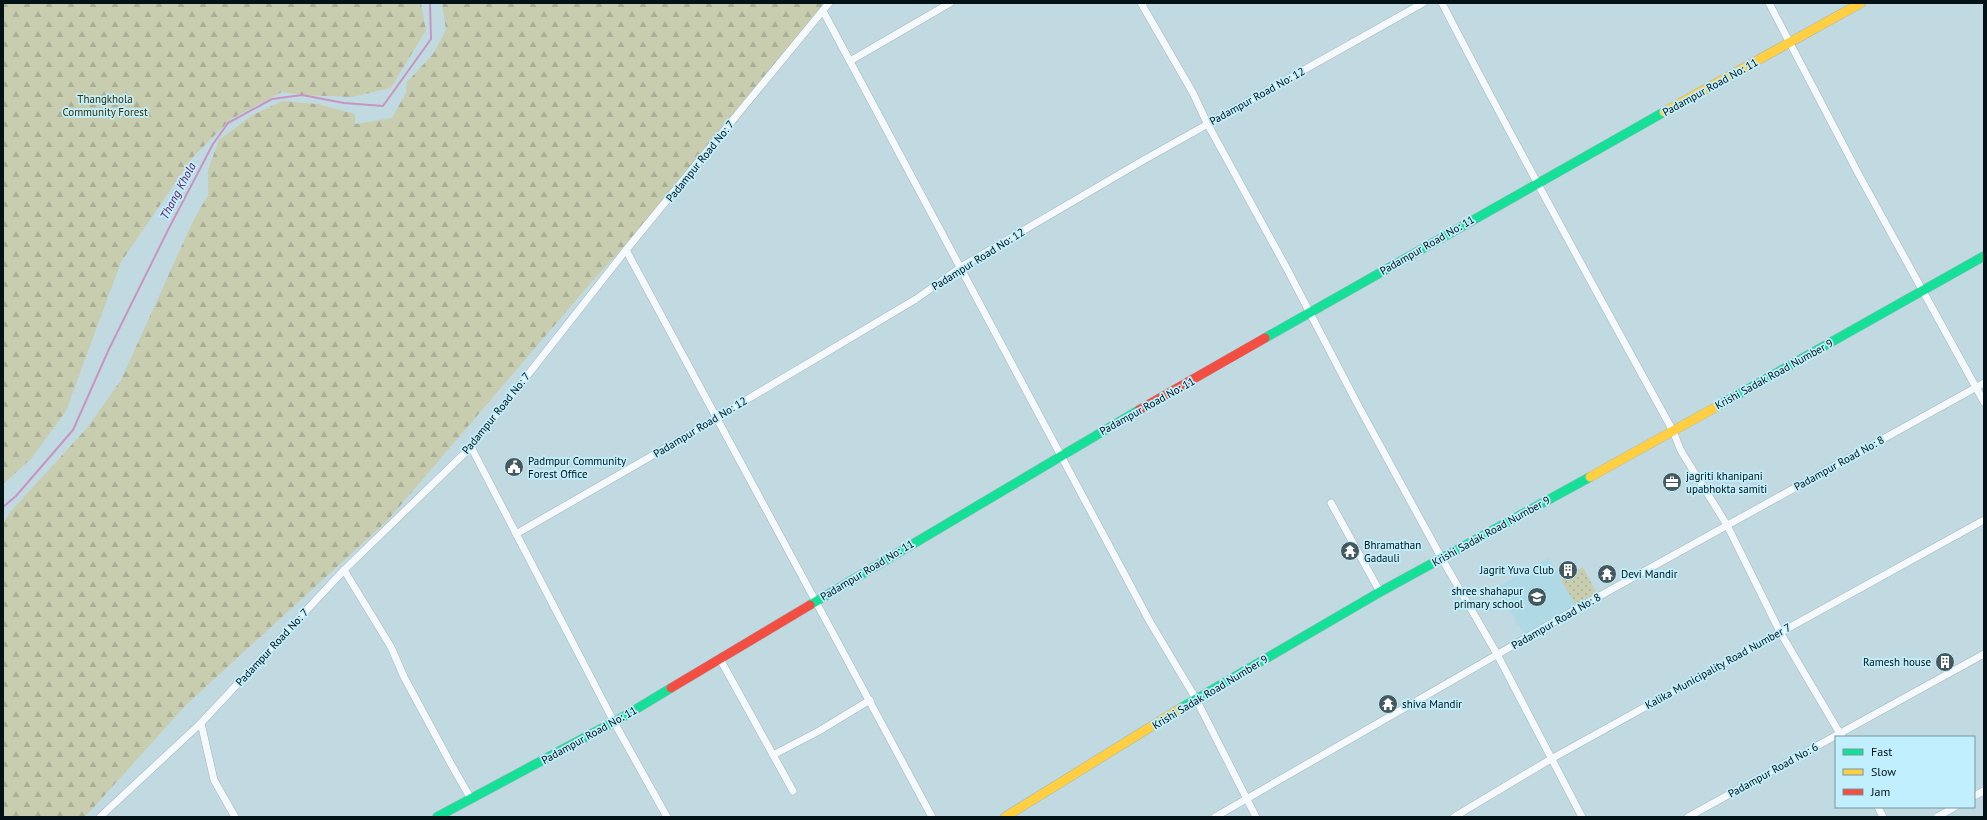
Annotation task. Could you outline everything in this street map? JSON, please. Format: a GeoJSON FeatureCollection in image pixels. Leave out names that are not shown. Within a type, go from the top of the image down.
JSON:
{"type":"FeatureCollection","features":[{"type":"Feature","properties":{"kind":"street","name":"Padampur Road No: 7"},"geometry":{"type":"LineString","coordinates":[[100,817],[201,723],[344,570],[471,447],[626,250],[829,3]]}},
{"type":"Feature","properties":{"kind":"street"},"geometry":{"type":"LineString","coordinates":[[850,61],[950,3]]}},
{"type":"Feature","properties":{"kind":"street"},"geometry":{"type":"LineString","coordinates":[[1141,3],[1194,93],[1207,123],[1442,559],[1497,654],[1582,817]]}},
{"type":"Feature","properties":{"kind":"street","name":"Padampur Road No: 12"},"geometry":{"type":"LineString","coordinates":[[516,534],[604,484],[916,299],[961,267],[1207,123],[1423,3]]}},
{"type":"Feature","properties":{"kind":"street"},"geometry":{"type":"LineString","coordinates":[[1442,3],[1488,93],[1538,182],[1563,234],[1673,431],[1682,451],[1727,525],[1780,632],[1841,735]]}},
{"type":"Feature","properties":{"kind":"street"},"geometry":{"type":"LineString","coordinates":[[1769,3],[1859,175],[1984,402]]}},
{"type":"Feature","properties":{"kind":"street","name":"Padampur Road No: 11"},"geometry":{"type":"LineString","coordinates":[[437,817],[614,722],[1061,455],[1538,182],[1861,3]]}},
{"type":"Feature","properties":{"kind":"street"},"geometry":{"type":"LineString","coordinates":[[823,11],[1150,622],[1196,699],[1256,817]]}},
{"type":"Feature","properties":{"kind":"street"},"geometry":{"type":"LineString","coordinates":[[626,250],[932,817]]}},
{"type":"Feature","properties":{"kind":"street","name":"Krishi Sadak Road Number 9"},"geometry":{"type":"LineString","coordinates":[[1005,817],[1196,699],[1380,592],[1673,431],[1984,256]]}},
{"type":"Feature","properties":{"kind":"street","name":"Padampur Road No: 8"},"geometry":{"type":"LineString","coordinates":[[1215,817],[1247,800],[1497,654],[1984,383]]}},
{"type":"Feature","properties":{"kind":"street"},"geometry":{"type":"LineString","coordinates":[[471,447],[614,722],[667,817]]}},
{"type":"Feature","properties":{"kind":"street"},"geometry":{"type":"LineString","coordinates":[[1331,503],[1380,592]]}},
{"type":"Feature","properties":{"kind":"street","name":"Kalika Municipality Road Number 7"},"geometry":{"type":"LineString","coordinates":[[1454,817],[1551,759],[1984,520]]}},
{"type":"Feature","properties":{"kind":"street"},"geometry":{"type":"LineString","coordinates":[[344,570],[391,647],[404,677],[471,799]]}},
{"type":"Feature","properties":{"kind":"street","name":"Padampur Road No: 6"},"geometry":{"type":"LineString","coordinates":[[1841,735],[1984,654]]}},
{"type":"Feature","properties":{"kind":"street"},"geometry":{"type":"LineString","coordinates":[[720,659],[793,791]]}},
{"type":"Feature","properties":{"kind":"street"},"geometry":{"type":"LineString","coordinates":[[773,756],[870,700]]}},
{"type":"Feature","properties":{"kind":"street"},"geometry":{"type":"LineString","coordinates":[[201,723],[214,780],[235,817]]}},
{"type":"Feature","properties":{"kind":"street","name":"Padampur Road No: 6"},"geometry":{"type":"LineString","coordinates":[[1688,817],[1835,738]]}},
{"type":"Feature","properties":{"kind":"street"},"geometry":{"type":"LineString","coordinates":[[1975,796],[1984,791]]}},
{"type":"Feature","properties":{"kind":"street"},"geometry":{"type":"LineString","coordinates":[[1878,808],[1883,817]]}},
{"type":"Feature","properties":{"kind":"street"},"geometry":{"type":"LineString","coordinates":[[1937,817],[1953,808]]}},
{"type":"Feature","properties":{"kind":"shaded area","name":"shree shahapur primary school"},"geometry":{"type":"Polygon","coordinates":[[[1549,558],[1577,607],[1525,637],[1497,587],[1549,558]]]}},
{"type":"Feature","properties":{"kind":"green space","name":"Thangkhola Community Forest"},"geometry":{"type":"Polygon","coordinates":[[[3,3],[421,3],[426,30],[391,88],[352,97],[302,95],[282,92],[231,119],[193,157],[121,262],[66,411],[31,459],[3,484],[3,3]]]}},
{"type":"Feature","properties":{"kind":"green space"},"geometry":{"type":"Polygon","coordinates":[[[442,3],[824,3],[738,120],[589,285],[388,520],[187,704],[85,817],[3,817],[3,524],[10,512],[87,428],[121,380],[194,219],[208,195],[208,170],[219,140],[251,116],[282,101],[318,104],[355,114],[355,124],[392,118],[406,93],[406,83],[433,54],[446,30],[442,3]]]}},
{"type":"Feature","properties":{"kind":"green space"},"geometry":{"type":"Polygon","coordinates":[[[1583,567],[1598,596],[1577,607],[1561,580],[1583,567]]]}},
{"type":"Feature","properties":{"kind":"waterway","name":"Thang Khola"},"geometry":{"type":"LineString","coordinates":[[3,507],[16,496],[73,430],[109,349],[169,228],[213,144],[228,123],[272,99],[302,95],[344,103],[383,106],[431,39],[430,3]]}},
{"type":"Feature","properties":{"kind":"traffic: fast"},"geometry":{"type":"LineString","coordinates":[[1265,338],[1664,112]]}},
{"type":"Feature","properties":{"kind":"traffic: fast"},"geometry":{"type":"LineString","coordinates":[[1716,407],[1984,256]]}},
{"type":"Feature","properties":{"kind":"traffic: fast"},"geometry":{"type":"LineString","coordinates":[[810,605],[1139,410]]}},
{"type":"Feature","properties":{"kind":"traffic: fast"},"geometry":{"type":"LineString","coordinates":[[1181,708],[1380,592],[1590,477]]}},
{"type":"Feature","properties":{"kind":"traffic: fast"},"geometry":{"type":"LineString","coordinates":[[437,817],[623,717],[671,688]]}},
{"type":"Feature","properties":{"kind":"traffic: slow"},"geometry":{"type":"LineString","coordinates":[[1664,112],[1861,3]]}},
{"type":"Feature","properties":{"kind":"traffic: slow"},"geometry":{"type":"LineString","coordinates":[[1590,477],[1716,407]]}},
{"type":"Feature","properties":{"kind":"traffic: slow"},"geometry":{"type":"LineString","coordinates":[[1005,817],[1181,708]]}},
{"type":"Feature","properties":{"kind":"traffic: jam"},"geometry":{"type":"LineString","coordinates":[[1139,410],[1265,338]]}},
{"type":"Feature","properties":{"kind":"traffic: jam"},"geometry":{"type":"LineString","coordinates":[[671,688],[810,605]]}},
{"type":"Feature","properties":{"kind":"place","name":"Padmpur Community Forest Office"},"geometry":{"type":"Point","coordinates":[514,467]}},
{"type":"Feature","properties":{"kind":"place","name":"jagriti khanipani upabhokta samiti"},"geometry":{"type":"Point","coordinates":[1672,482]}},
{"type":"Feature","properties":{"kind":"place","name":"Bhramathan Gadauli"},"geometry":{"type":"Point","coordinates":[1350,551]}},
{"type":"Feature","properties":{"kind":"place","name":"Jagrit Yuva Club"},"geometry":{"type":"Point","coordinates":[1568,570]}},
{"type":"Feature","properties":{"kind":"place","name":"Devi Mandir"},"geometry":{"type":"Point","coordinates":[1607,574]}},
{"type":"Feature","properties":{"kind":"place","name":"shree shahapur primary school"},"geometry":{"type":"Point","coordinates":[1537,597]}},
{"type":"Feature","properties":{"kind":"place","name":"Ramesh house"},"geometry":{"type":"Point","coordinates":[1945,662]}},
{"type":"Feature","properties":{"kind":"place","name":"shiva Mandir"},"geometry":{"type":"Point","coordinates":[1388,704]}}]}
